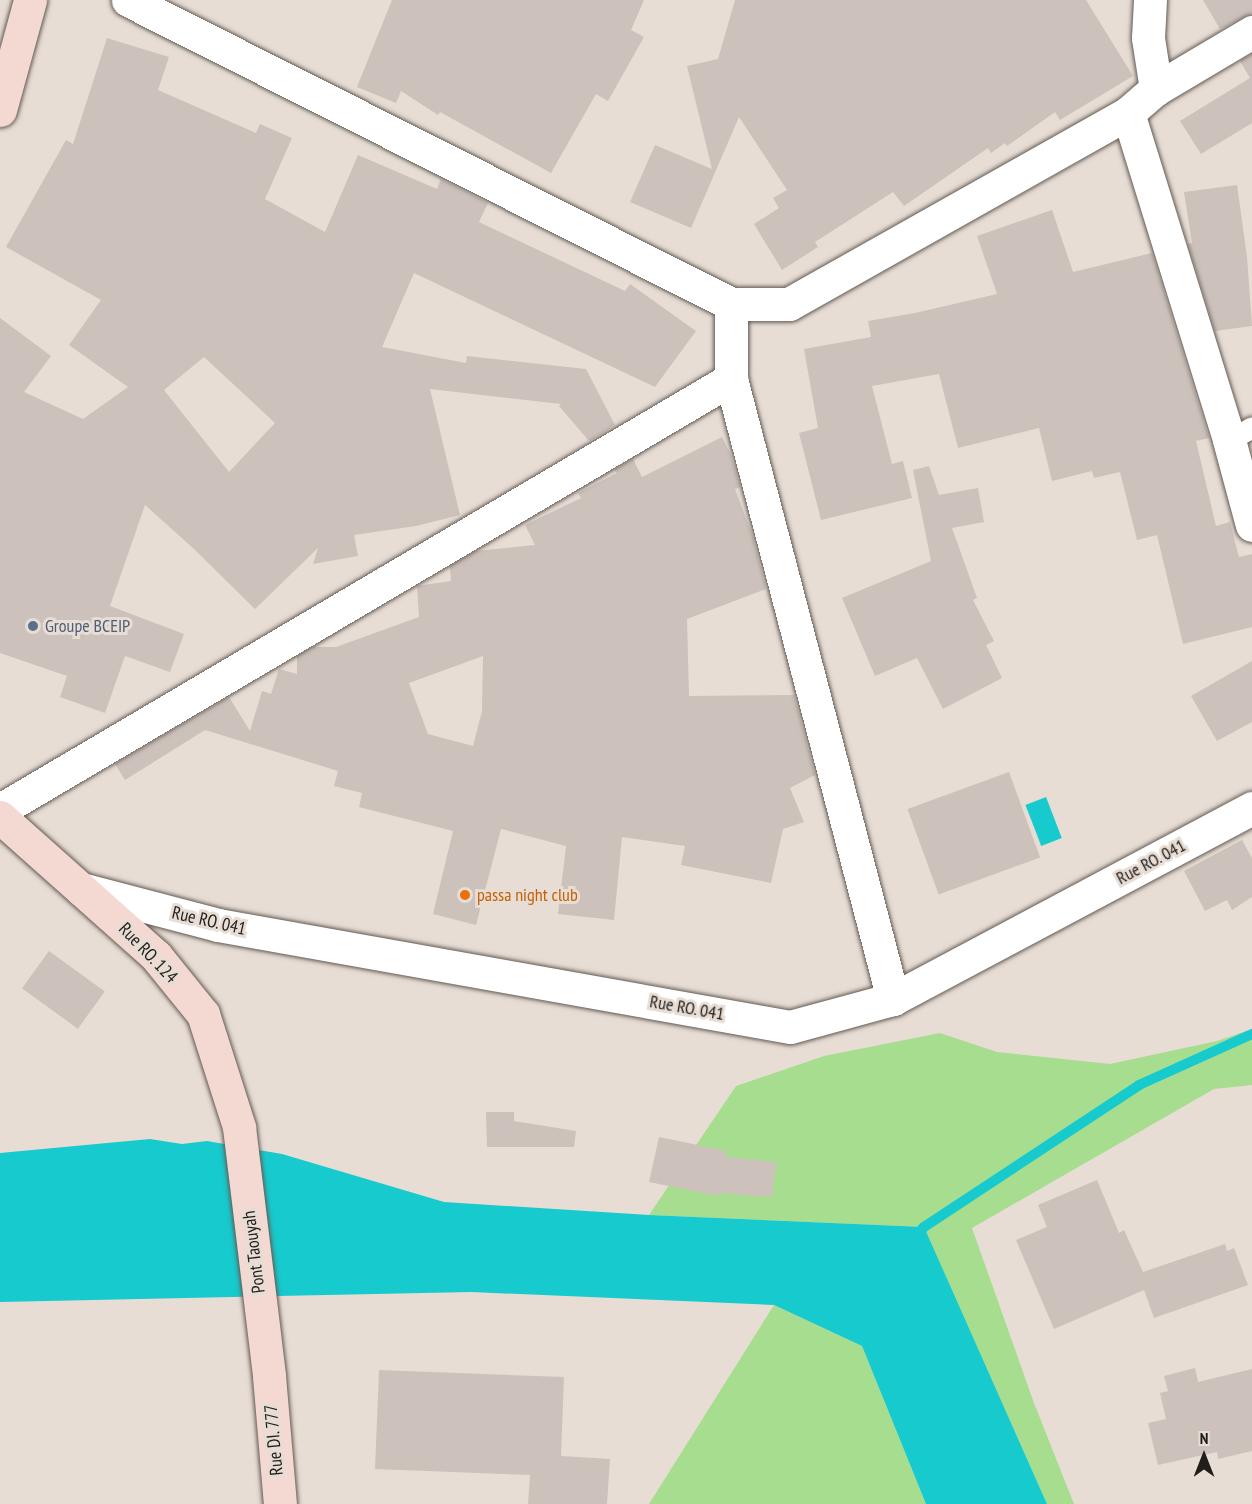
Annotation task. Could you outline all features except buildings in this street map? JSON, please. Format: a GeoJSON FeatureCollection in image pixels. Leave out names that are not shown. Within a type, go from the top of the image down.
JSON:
{"type":"FeatureCollection","features":[{"type":"Feature","properties":{"kind":"street"},"geometry":{"type":"LineString","coordinates":[[0,110],[6,61],[30,0]]}},
{"type":"Feature","properties":{"kind":"street"},"geometry":{"type":"LineString","coordinates":[[128,0],[732,304],[789,304],[1128,113],[1156,89],[1252,32]]}},
{"type":"Feature","properties":{"kind":"street"},"geometry":{"type":"LineString","coordinates":[[1150,0],[1148,39],[1156,89]]}},
{"type":"Feature","properties":{"kind":"street"},"geometry":{"type":"LineString","coordinates":[[1128,113],[1240,434],[1252,525]]}},
{"type":"Feature","properties":{"kind":"street"},"geometry":{"type":"LineString","coordinates":[[732,304],[731,379],[893,999]]}},
{"type":"Feature","properties":{"kind":"street"},"geometry":{"type":"LineString","coordinates":[[0,810],[731,379]]}},
{"type":"Feature","properties":{"kind":"street","name":"Rue RO. 041"},"geometry":{"type":"LineString","coordinates":[[81,889],[218,926],[790,1027],[893,999],[1252,808]]}},
{"type":"Feature","properties":{"kind":"street","name":"Rue RO. 124"},"geometry":{"type":"LineString","coordinates":[[0,817],[156,956],[203,1014],[239,1127]]}},
{"type":"Feature","properties":{"kind":"street","name":"Pont Taouyah"},"geometry":{"type":"LineString","coordinates":[[239,1127],[269,1376]]}},
{"type":"Feature","properties":{"kind":"street","name":"Rue DI. 777"},"geometry":{"type":"LineString","coordinates":[[269,1376],[280,1504]]}},
{"type":"Feature","properties":{"kind":"green space"},"geometry":{"type":"Polygon","coordinates":[[[1252,1029],[1252,1085],[1214,1089],[972,1228],[1034,1403],[1074,1504],[1047,1504],[923,1227],[649,1215],[736,1086],[824,1056],[940,1033],[997,1052],[1110,1064],[1217,1041],[1252,1029]]]}},
{"type":"Feature","properties":{"kind":"green space"},"geometry":{"type":"Polygon","coordinates":[[[774,1305],[862,1346],[926,1504],[649,1504],[774,1305]]]}},
{"type":"Feature","properties":{"kind":"water"},"geometry":{"type":"Polygon","coordinates":[[[1046,797],[1062,838],[1041,846],[1025,805],[1046,797]]]}},
{"type":"Feature","properties":{"kind":"water"},"geometry":{"type":"Polygon","coordinates":[[[150,1139],[182,1144],[207,1141],[282,1154],[444,1202],[649,1215],[924,1227],[1047,1504],[926,1504],[862,1346],[774,1305],[471,1292],[0,1302],[0,1153],[150,1139]]]}},
{"type":"Feature","properties":{"kind":"waterway"},"geometry":{"type":"LineString","coordinates":[[914,1237],[924,1227],[1139,1085],[1252,1034]]}},
{"type":"Feature","properties":{"kind":"place","name":"Groupe BCEIP"},"geometry":{"type":"Point","coordinates":[33,626]}},
{"type":"Feature","properties":{"kind":"place","name":"passa night club"},"geometry":{"type":"Point","coordinates":[465,895]}}]}
